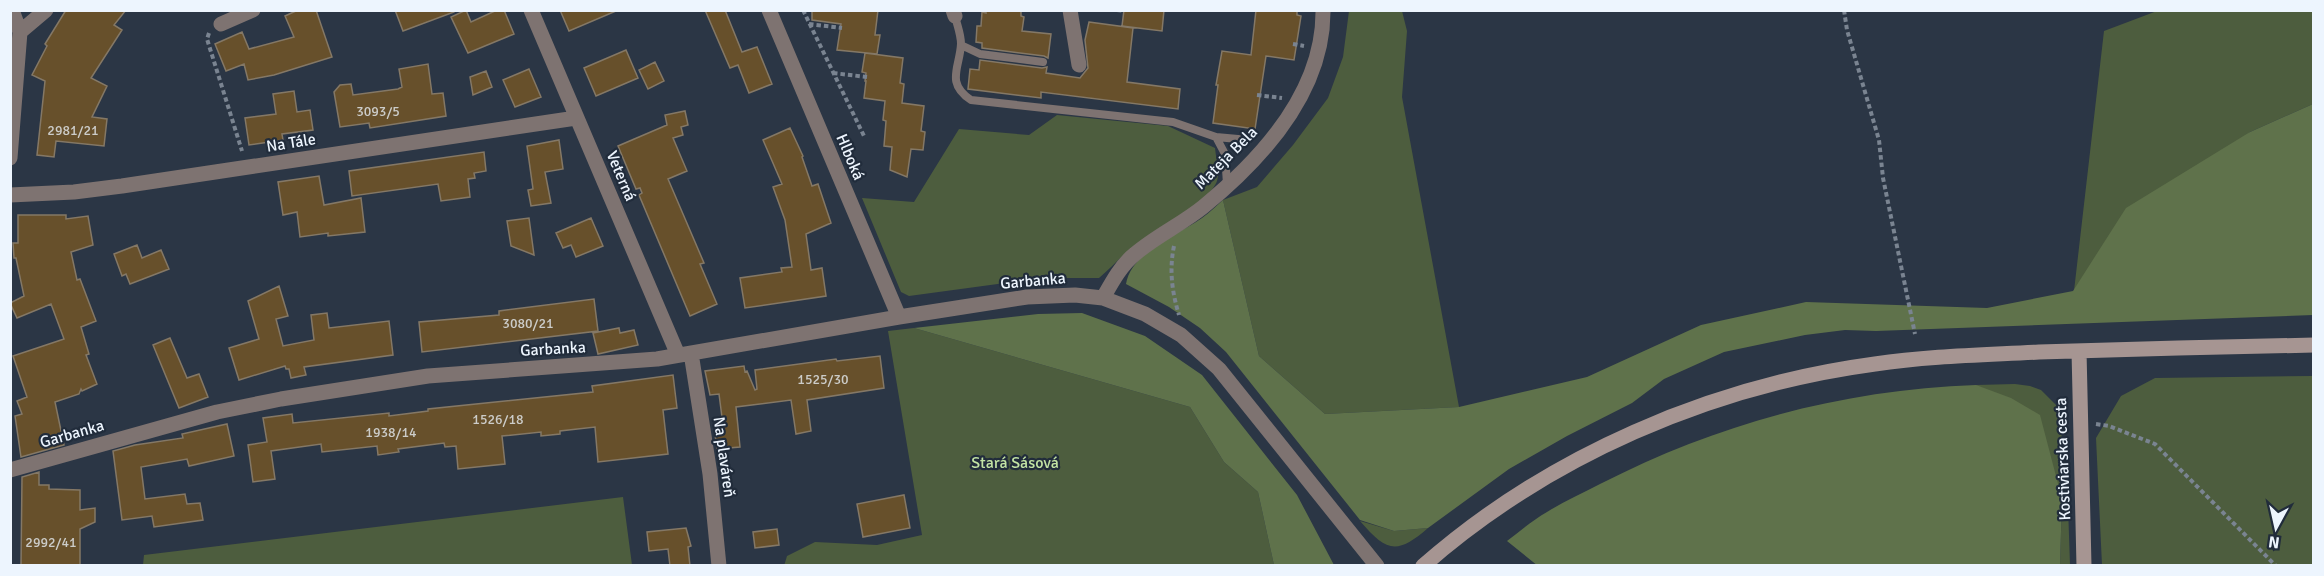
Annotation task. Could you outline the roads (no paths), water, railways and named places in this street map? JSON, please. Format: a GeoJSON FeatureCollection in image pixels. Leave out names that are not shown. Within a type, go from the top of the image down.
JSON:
{"type":"FeatureCollection","features":[{"type":"Feature","properties":{"kind":"street"},"geometry":{"type":"LineString","coordinates":[[10,158],[20,32],[12,10]]}},
{"type":"Feature","properties":{"kind":"street"},"geometry":{"type":"LineString","coordinates":[[20,32],[46,10]]}},
{"type":"Feature","properties":{"kind":"street"},"geometry":{"type":"LineString","coordinates":[[221,24],[253,10]]}},
{"type":"Feature","properties":{"kind":"street","name":"Veterná"},"geometry":{"type":"LineString","coordinates":[[531,10],[576,118],[684,354]]}},
{"type":"Feature","properties":{"kind":"street","name":"Hlboká"},"geometry":{"type":"LineString","coordinates":[[769,10],[899,317]]}},
{"type":"Feature","properties":{"kind":"street"},"geometry":{"type":"LineString","coordinates":[[1070,10],[1079,65]]}},
{"type":"Feature","properties":{"kind":"street","name":"Mateja Bela"},"geometry":{"type":"LineString","coordinates":[[1103,298],[1116,276],[1134,255],[1203,207],[1269,141],[1305,89],[1317,60],[1323,28],[1323,10]]}},
{"type":"Feature","properties":{"kind":"street","name":"Na Tále"},"geometry":{"type":"LineString","coordinates":[[10,195],[74,192],[576,118]]}},
{"type":"Feature","properties":{"kind":"street","name":"Garbanka"},"geometry":{"type":"LineString","coordinates":[[10,470],[217,412],[281,399],[428,376],[626,362],[1027,297],[1075,295],[1103,298],[1145,314],[1181,335],[1219,369],[1377,566]]}},
{"type":"Feature","properties":{"kind":"street"},"geometry":{"type":"LineString","coordinates":[[1423,566],[1442,549],[1513,498],[1564,468],[1642,429],[1729,397],[1819,373],[1874,364],[1954,356],[2313,345]]}},
{"type":"Feature","properties":{"kind":"street","name":"Kostiviarska cesta"},"geometry":{"type":"LineString","coordinates":[[2079,351],[2084,566]]}},
{"type":"Feature","properties":{"kind":"street","name":"Na plaváreň"},"geometry":{"type":"LineString","coordinates":[[684,354],[710,474],[719,566]]}},
{"type":"Feature","properties":{"kind":"lane"},"geometry":{"type":"LineString","coordinates":[[954,13],[961,45],[956,82],[962,94],[971,100],[1155,119],[1173,122],[1216,137],[1238,140]]}},
{"type":"Feature","properties":{"kind":"lane"},"geometry":{"type":"LineString","coordinates":[[961,45],[980,54],[1043,62]]}},
{"type":"Feature","properties":{"kind":"lane"},"geometry":{"type":"LineString","coordinates":[[1216,137],[1225,154],[1227,184]]}},
{"type":"Feature","properties":{"kind":"park label","name":"Stará Sásová"},"geometry":{"type":"Point","coordinates":[1015,463]}}]}
